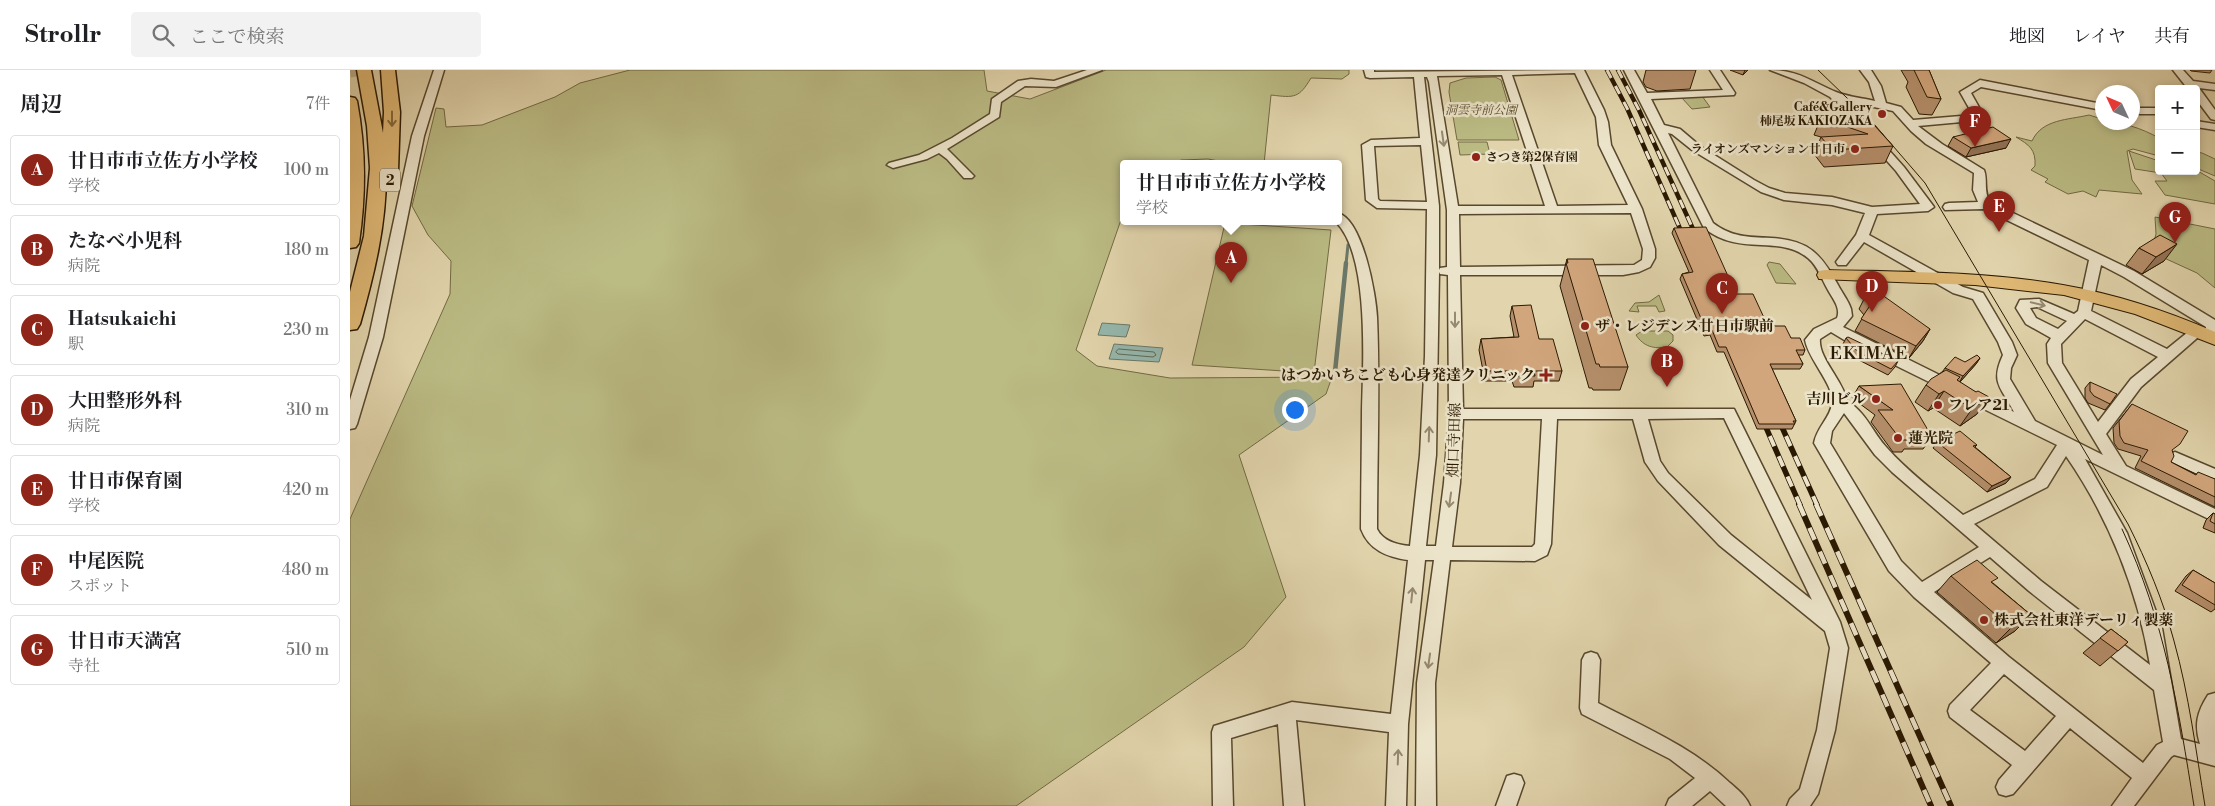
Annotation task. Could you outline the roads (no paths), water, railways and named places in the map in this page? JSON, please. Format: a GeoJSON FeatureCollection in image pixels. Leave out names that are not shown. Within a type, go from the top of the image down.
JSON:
{"type":"FeatureCollection","features":[{"type":"Feature","properties":{"kind":"highway","name":"2"},"geometry":{"type":"LineString","coordinates":[[361,286],[375,223],[378,169],[375,130],[364,70]]}},
{"type":"Feature","properties":{"kind":"highway","name":"2"},"geometry":{"type":"LineString","coordinates":[[350,324],[376,244],[388,194],[392,112],[388,70]]}},
{"type":"Feature","properties":{"kind":"highway","name":"2"},"geometry":{"type":"LineString","coordinates":[[350,101],[357,138],[358,172],[356,210],[350,243]]}},
{"type":"Feature","properties":{"kind":"highway","name":"2"},"geometry":{"type":"LineString","coordinates":[[350,192],[356,210]]}},
{"type":"Feature","properties":{"kind":"main road"},"geometry":{"type":"LineString","coordinates":[[1825,275],[2015,283],[2087,295],[2144,311],[2208,335]]}},
{"type":"Feature","properties":{"kind":"street"},"geometry":{"type":"LineString","coordinates":[[350,424],[376,337],[418,136],[439,70]]}},
{"type":"Feature","properties":{"kind":"street"},"geometry":{"type":"LineString","coordinates":[[893,165],[923,158],[995,116],[996,102],[1006,92],[1020,84],[1028,82],[1050,86],[1097,70]]}},
{"type":"Feature","properties":{"kind":"street"},"geometry":{"type":"LineString","coordinates":[[1369,70],[1370,75],[1425,72],[1578,70],[1603,121],[1602,136],[1604,144],[1636,209],[1650,256],[1648,262],[1642,267],[1633,270],[1433,272]]}},
{"type":"Feature","properties":{"kind":"street"},"geometry":{"type":"LineString","coordinates":[[1628,70],[1644,96],[1711,229],[1737,241],[1780,242],[1797,246],[1815,258],[1845,312],[1843,319],[1816,333],[1813,344],[1836,389],[1840,404],[1822,434],[1822,443],[1895,566],[1920,592],[2003,663],[2145,776]]}},
{"type":"Feature","properties":{"kind":"street"},"geometry":{"type":"LineString","coordinates":[[1644,96],[1730,92],[1715,70]]}},
{"type":"Feature","properties":{"kind":"street"},"geometry":{"type":"LineString","coordinates":[[1775,70],[1808,81],[1834,95],[1897,109],[1906,115],[1914,128],[1933,144],[1980,172],[1979,196],[1986,205],[2129,274],[2213,325],[2208,335],[2167,355],[2136,383],[2098,434]]}},
{"type":"Feature","properties":{"kind":"street"},"geometry":{"type":"LineString","coordinates":[[1865,70],[1870,75],[1880,96],[1881,106]]}},
{"type":"Feature","properties":{"kind":"street"},"geometry":{"type":"LineString","coordinates":[[1980,70],[1980,83]]}},
{"type":"Feature","properties":{"kind":"street"},"geometry":{"type":"LineString","coordinates":[[2178,70],[2191,85]]}},
{"type":"Feature","properties":{"kind":"street"},"geometry":{"type":"LineString","coordinates":[[1396,806],[1399,724],[1428,455],[1433,206],[1427,141],[1425,72]]}},
{"type":"Feature","properties":{"kind":"street","name":"畑口寺田線"},"geometry":{"type":"LineString","coordinates":[[1425,72],[1453,210],[1456,414],[1452,483],[1426,683],[1426,806]]}},
{"type":"Feature","properties":{"kind":"street"},"geometry":{"type":"LineString","coordinates":[[1506,72],[1552,209]]}},
{"type":"Feature","properties":{"kind":"street"},"geometry":{"type":"LineString","coordinates":[[1910,122],[1980,118],[1965,92],[1980,83],[2017,93],[2095,106]]}},
{"type":"Feature","properties":{"kind":"street"},"geometry":{"type":"LineString","coordinates":[[2200,88],[2215,87]]}},
{"type":"Feature","properties":{"kind":"street"},"geometry":{"type":"LineString","coordinates":[[1660,128],[1676,131],[1696,148],[1765,190],[1784,196],[1832,201],[1872,211],[1928,207],[1900,169],[1834,95]]}},
{"type":"Feature","properties":{"kind":"street"},"geometry":{"type":"LineString","coordinates":[[2200,96],[2215,117]]}},
{"type":"Feature","properties":{"kind":"street"},"geometry":{"type":"LineString","coordinates":[[2140,111],[2155,111]]}},
{"type":"Feature","properties":{"kind":"street"},"geometry":{"type":"LineString","coordinates":[[2200,125],[2215,127]]}},
{"type":"Feature","properties":{"kind":"street"},"geometry":{"type":"LineString","coordinates":[[1427,141],[1371,143],[1368,145],[1372,200],[1377,204],[1433,206]]}},
{"type":"Feature","properties":{"kind":"street"},"geometry":{"type":"LineString","coordinates":[[940,149],[951,157],[968,176]]}},
{"type":"Feature","properties":{"kind":"street"},"geometry":{"type":"LineString","coordinates":[[1949,207],[1986,205]]}},
{"type":"Feature","properties":{"kind":"street"},"geometry":{"type":"LineString","coordinates":[[1453,210],[1636,209]]}},
{"type":"Feature","properties":{"kind":"street"},"geometry":{"type":"LineString","coordinates":[[1842,262],[1862,236],[1872,211]]}},
{"type":"Feature","properties":{"kind":"street"},"geometry":{"type":"LineString","coordinates":[[1342,221],[1346,225],[1361,260],[1370,315],[1369,529],[1371,535],[1382,545],[1398,551],[1416,554],[1527,556],[1535,554],[1543,544],[1550,414]]}},
{"type":"Feature","properties":{"kind":"street"},"geometry":{"type":"LineString","coordinates":[[1862,236],[1958,290],[1978,296],[2005,342],[2010,356],[2004,368],[2003,379],[2030,426]]}},
{"type":"Feature","properties":{"kind":"street"},"geometry":{"type":"LineString","coordinates":[[2096,259],[2080,317],[2059,336],[2054,344],[2055,363],[2121,471]]}},
{"type":"Feature","properties":{"kind":"street"},"geometry":{"type":"LineString","coordinates":[[2059,336],[2031,321],[2023,308],[2025,303],[2039,304],[2080,317],[2167,355]]}},
{"type":"Feature","properties":{"kind":"street"},"geometry":{"type":"LineString","coordinates":[[1832,326],[2066,444],[2215,516]]}},
{"type":"Feature","properties":{"kind":"street"},"geometry":{"type":"LineString","coordinates":[[1840,404],[1852,411],[1888,460],[1990,548],[2162,685]]}},
{"type":"Feature","properties":{"kind":"street"},"geometry":{"type":"LineString","coordinates":[[1456,414],[1729,413],[1833,627],[1839,648],[1826,730],[1808,794],[1797,806]]}},
{"type":"Feature","properties":{"kind":"street"},"geometry":{"type":"LineString","coordinates":[[1639,414],[1653,462],[1663,477],[1725,540],[1833,627]]}},
{"type":"Feature","properties":{"kind":"street"},"geometry":{"type":"LineString","coordinates":[[1961,523],[2041,483],[2066,444]]}},
{"type":"Feature","properties":{"kind":"street"},"geometry":{"type":"LineString","coordinates":[[2066,444],[2085,471],[2119,533],[2153,628],[2173,746]]}},
{"type":"Feature","properties":{"kind":"street"},"geometry":{"type":"LineString","coordinates":[[2175,458],[2215,476]]}},
{"type":"Feature","properties":{"kind":"street"},"geometry":{"type":"LineString","coordinates":[[1920,592],[1990,548]]}},
{"type":"Feature","properties":{"kind":"street"},"geometry":{"type":"LineString","coordinates":[[1591,660],[1589,708],[1677,753],[1711,778],[1740,806]]}},
{"type":"Feature","properties":{"kind":"street"},"geometry":{"type":"LineString","coordinates":[[2003,663],[1957,711],[2027,765]]}},
{"type":"Feature","properties":{"kind":"street"},"geometry":{"type":"LineString","coordinates":[[2214,756],[2205,726],[2206,713],[2215,701]]}},
{"type":"Feature","properties":{"kind":"street"},"geometry":{"type":"LineString","coordinates":[[1223,806],[1220,732],[1286,712],[1399,724]]}},
{"type":"Feature","properties":{"kind":"street"},"geometry":{"type":"LineString","coordinates":[[1286,712],[1294,806]]}},
{"type":"Feature","properties":{"kind":"street"},"geometry":{"type":"LineString","coordinates":[[2006,787],[2068,716]]}},
{"type":"Feature","properties":{"kind":"street"},"geometry":{"type":"LineString","coordinates":[[2122,806],[2164,751],[2173,746],[2214,756]]}},
{"type":"Feature","properties":{"kind":"street"},"geometry":{"type":"LineString","coordinates":[[1676,806],[1711,778]]}},
{"type":"Feature","properties":{"kind":"street"},"geometry":{"type":"LineString","coordinates":[[1506,806],[1514,783]]}},
{"type":"Feature","properties":{"kind":"water"},"geometry":{"type":"Polygon","coordinates":[[[1102,323],[1130,325],[1126,337],[1098,335],[1102,323]]]}},
{"type":"Feature","properties":{"kind":"water"},"geometry":{"type":"Polygon","coordinates":[[[1114,344],[1163,348],[1159,362],[1109,359],[1114,344]]]}},
{"type":"Feature","properties":{"kind":"waterway"},"geometry":{"type":"LineString","coordinates":[[1346,264],[1348,245]]}},
{"type":"Feature","properties":{"kind":"waterway"},"geometry":{"type":"LineString","coordinates":[[1335,372],[1346,263]]}},
{"type":"Feature","properties":{"kind":"tunnel"},"geometry":{"type":"LineString","coordinates":[[350,72],[361,70]]}},
{"type":"Feature","properties":{"kind":"tram line"},"geometry":{"type":"LineString","coordinates":[[1818,70],[1874,124],[1925,183],[2128,524],[2154,581],[2174,641],[2188,702],[2205,806]]}},
{"type":"Feature","properties":{"kind":"tram line"},"geometry":{"type":"LineString","coordinates":[[2122,529],[2149,597],[2168,665],[2176,699],[2194,806]]}},
{"type":"Feature","properties":{"kind":"railway"},"geometry":{"type":"LineString","coordinates":[[1607,70],[1627,108],[1685,240]]}},
{"type":"Feature","properties":{"kind":"railway"},"geometry":{"type":"LineString","coordinates":[[1618,70],[1639,110],[1698,240]]}},
{"type":"Feature","properties":{"kind":"railway"},"geometry":{"type":"LineString","coordinates":[[1761,416],[1800,505]]}},
{"type":"Feature","properties":{"kind":"railway"},"geometry":{"type":"LineString","coordinates":[[1777,416],[1817,505]]}},
{"type":"Feature","properties":{"kind":"railway"},"geometry":{"type":"LineString","coordinates":[[1799,504],[1931,806]]}},
{"type":"Feature","properties":{"kind":"railway"},"geometry":{"type":"LineString","coordinates":[[1816,504],[1951,806]]}},
{"type":"Feature","properties":{"kind":"place","name":"Café&Gallery 柿尾坂 KAKIOZAKA"},"geometry":{"type":"Point","coordinates":[1882,114]}},
{"type":"Feature","properties":{"kind":"place","name":"中尾医院"},"geometry":{"type":"Point","coordinates":[1975,147]}},
{"type":"Feature","properties":{"kind":"place","name":"ライオンズマンション廿日市"},"geometry":{"type":"Point","coordinates":[1855,149]}},
{"type":"Feature","properties":{"kind":"place","name":"さつき第2保育園"},"geometry":{"type":"Point","coordinates":[1476,157]}},
{"type":"Feature","properties":{"kind":"place","name":"廿日市保育園"},"geometry":{"type":"Point","coordinates":[1999,232]}},
{"type":"Feature","properties":{"kind":"place","name":"廿日市天満宮"},"geometry":{"type":"Point","coordinates":[2175,243]}},
{"type":"Feature","properties":{"kind":"place","name":"廿日市市立佐方小学校"},"geometry":{"type":"Point","coordinates":[1231,283]}},
{"type":"Feature","properties":{"kind":"place","name":"大田整形外科"},"geometry":{"type":"Point","coordinates":[1872,312]}},
{"type":"Feature","properties":{"kind":"place","name":"Hatsukaichi"},"geometry":{"type":"Point","coordinates":[1722,314]}},
{"type":"Feature","properties":{"kind":"place","name":"ザ・レジデンス廿日市駅前"},"geometry":{"type":"Point","coordinates":[1585,326]}},
{"type":"Feature","properties":{"kind":"place","name":"はつかいちこども心身発達クリニック"},"geometry":{"type":"Point","coordinates":[1546,375]}},
{"type":"Feature","properties":{"kind":"place","name":"たなべ小児科"},"geometry":{"type":"Point","coordinates":[1667,387]}},
{"type":"Feature","properties":{"kind":"place","name":"吉川ビル"},"geometry":{"type":"Point","coordinates":[1876,399]}},
{"type":"Feature","properties":{"kind":"place","name":"フレア21"},"geometry":{"type":"Point","coordinates":[1938,405]}},
{"type":"Feature","properties":{"kind":"place","name":"蓮光院"},"geometry":{"type":"Point","coordinates":[1898,438]}},
{"type":"Feature","properties":{"kind":"place","name":"株式会社東洋デーリィ製薬"},"geometry":{"type":"Point","coordinates":[1984,620]}},
{"type":"Feature","properties":{"kind":"district","name":"EKIMAE"},"geometry":{"type":"Point","coordinates":[1869,353]}},
{"type":"Feature","properties":{"kind":"park label","name":"洞雲寺前公園"},"geometry":{"type":"Point","coordinates":[1481,110]}}]}
